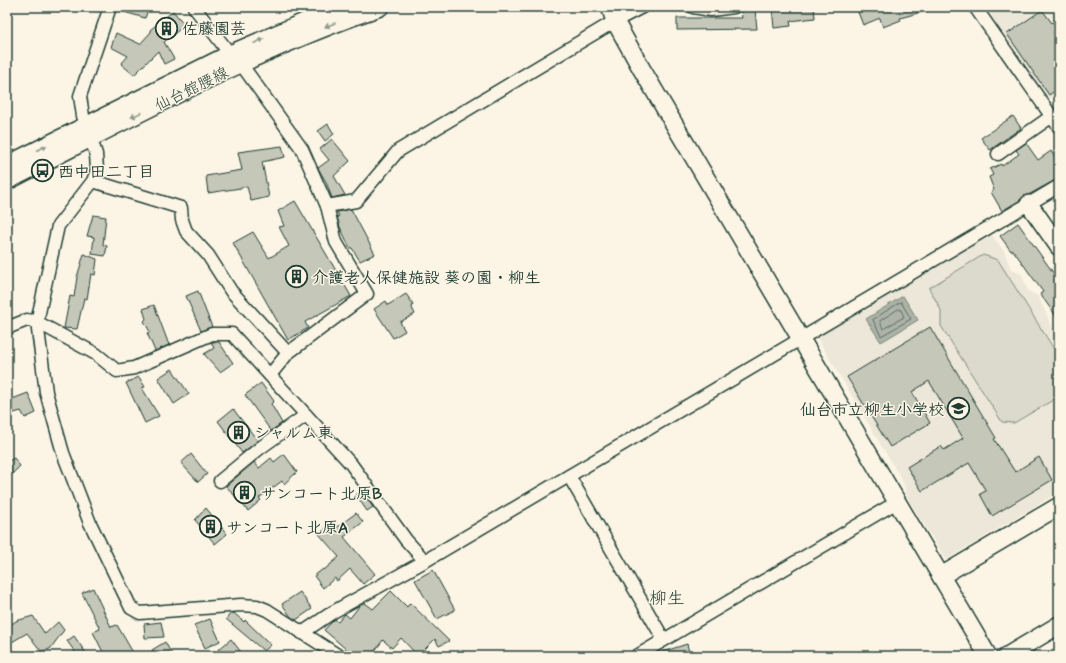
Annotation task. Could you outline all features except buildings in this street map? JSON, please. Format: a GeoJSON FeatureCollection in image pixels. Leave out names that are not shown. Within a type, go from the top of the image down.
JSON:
{"type":"FeatureCollection","features":[{"type":"Feature","properties":{"kind":"street"},"geometry":{"type":"LineString","coordinates":[[110,7],[80,96],[80,108],[96,154],[98,170],[93,181],[58,226],[37,322],[46,392],[63,453],[90,523],[131,608],[140,614],[241,605],[258,606],[267,610],[339,656]]}},
{"type":"Feature","properties":{"kind":"street"},"geometry":{"type":"LineString","coordinates":[[194,7],[236,59],[302,149],[327,206],[336,242],[366,294],[288,353],[270,375]]}},
{"type":"Feature","properties":{"kind":"street","name":"仙台館腰線"},"geometry":{"type":"LineString","coordinates":[[7,165],[88,132],[339,7]]}},
{"type":"Feature","properties":{"kind":"street","name":"仙台館腰線"},"geometry":{"type":"LineString","coordinates":[[236,59],[380,7]]}},
{"type":"Feature","properties":{"kind":"street"},"geometry":{"type":"LineString","coordinates":[[327,206],[356,201],[398,151],[613,14],[642,7]]}},
{"type":"Feature","properties":{"kind":"street"},"geometry":{"type":"LineString","coordinates":[[693,7],[711,10],[734,7]]}},
{"type":"Feature","properties":{"kind":"street"},"geometry":{"type":"LineString","coordinates":[[975,7],[1059,127]]}},
{"type":"Feature","properties":{"kind":"street"},"geometry":{"type":"LineString","coordinates":[[613,14],[641,68],[988,656]]}},
{"type":"Feature","properties":{"kind":"street"},"geometry":{"type":"LineString","coordinates":[[998,154],[1052,116]]}},
{"type":"Feature","properties":{"kind":"street","name":"仙台館腰線"},"geometry":{"type":"LineString","coordinates":[[7,181],[88,132]]}},
{"type":"Feature","properties":{"kind":"street"},"geometry":{"type":"LineString","coordinates":[[93,181],[181,208],[182,220],[186,231],[208,255],[231,291],[288,353]]}},
{"type":"Feature","properties":{"kind":"street"},"geometry":{"type":"LineString","coordinates":[[302,633],[333,612],[425,561],[1059,186]]}},
{"type":"Feature","properties":{"kind":"street"},"geometry":{"type":"LineString","coordinates":[[1029,204],[1059,248]]}},
{"type":"Feature","properties":{"kind":"street"},"geometry":{"type":"LineString","coordinates":[[7,328],[27,320],[37,322],[96,354],[117,371],[134,368],[212,334],[232,334],[351,464],[406,540],[425,561]]}},
{"type":"Feature","properties":{"kind":"street"},"geometry":{"type":"LineString","coordinates":[[220,481],[260,448],[306,415]]}},
{"type":"Feature","properties":{"kind":"street"},"geometry":{"type":"LineString","coordinates":[[569,476],[664,640]]}},
{"type":"Feature","properties":{"kind":"street"},"geometry":{"type":"LineString","coordinates":[[637,656],[897,502]]}},
{"type":"Feature","properties":{"kind":"street"},"geometry":{"type":"LineString","coordinates":[[941,576],[1059,506]]}},
{"type":"Feature","properties":{"kind":"street"},"geometry":{"type":"LineString","coordinates":[[1007,656],[1059,625]]}},
{"type":"Feature","properties":{"kind":"shaded area"},"geometry":{"type":"Polygon","coordinates":[[[982,7],[1043,7],[1059,31],[1059,92],[1047,101],[982,7]]]}},
{"type":"Feature","properties":{"kind":"shaded area"},"geometry":{"type":"Polygon","coordinates":[[[1044,7],[1059,7],[1059,29],[1044,7]]]}},
{"type":"Feature","properties":{"kind":"shaded area","name":"仙台市立柳生小学校"},"geometry":{"type":"Polygon","coordinates":[[[991,234],[1004,251],[1011,269],[1022,275],[1028,291],[1038,296],[1053,329],[1059,329],[1059,492],[946,560],[908,499],[903,482],[816,336],[991,234]]]}},
{"type":"Feature","properties":{"kind":"shaded area"},"geometry":{"type":"Polygon","coordinates":[[[983,255],[998,260],[1059,357],[1059,387],[1053,400],[1014,423],[1002,422],[941,326],[941,310],[929,288],[983,255]]]}},
{"type":"Feature","properties":{"kind":"water"},"geometry":{"type":"Polygon","coordinates":[[[903,296],[918,320],[881,342],[866,319],[903,296]]]}},
{"type":"Feature","properties":{"kind":"place","name":"佐藤園芸"},"geometry":{"type":"Point","coordinates":[167,28]}},
{"type":"Feature","properties":{"kind":"place","name":"西中田二丁目"},"geometry":{"type":"Point","coordinates":[43,171]}},
{"type":"Feature","properties":{"kind":"place","name":"介護老人保健施設 葵の園・柳生"},"geometry":{"type":"Point","coordinates":[296,277]}},
{"type":"Feature","properties":{"kind":"place","name":"仙台市立柳生小学校"},"geometry":{"type":"Point","coordinates":[959,409]}},
{"type":"Feature","properties":{"kind":"place","name":"シャルム東"},"geometry":{"type":"Point","coordinates":[239,432]}},
{"type":"Feature","properties":{"kind":"place","name":"サンコート北原B"},"geometry":{"type":"Point","coordinates":[244,493]}},
{"type":"Feature","properties":{"kind":"place","name":"サンコート北原A"},"geometry":{"type":"Point","coordinates":[211,527]}},
{"type":"Feature","properties":{"kind":"district","name":"柳生"},"geometry":{"type":"Point","coordinates":[667,598]}}]}
